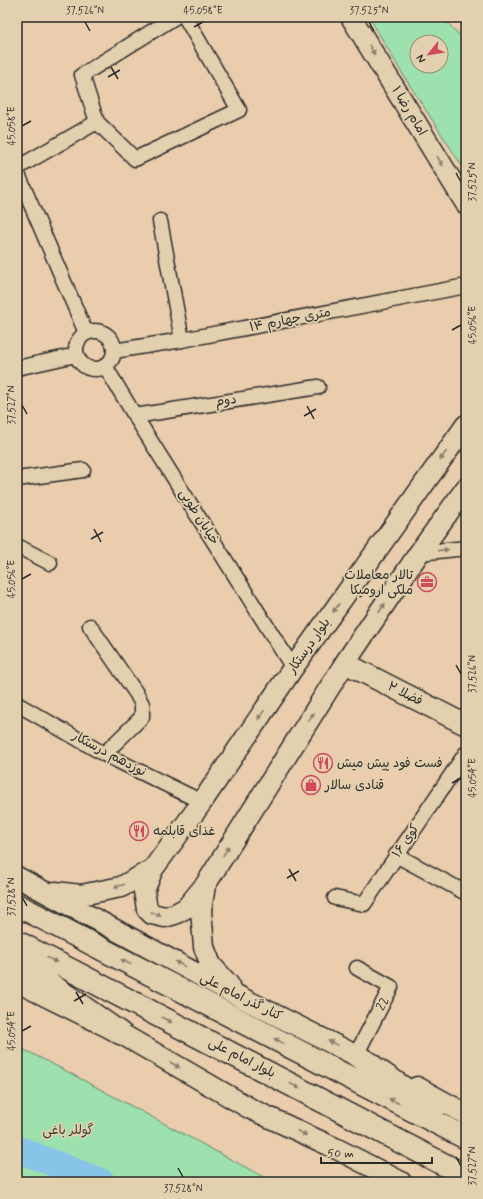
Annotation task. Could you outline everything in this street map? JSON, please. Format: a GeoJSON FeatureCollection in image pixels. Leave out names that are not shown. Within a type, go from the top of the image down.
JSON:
{"type":"FeatureCollection","features":[{"type":"Feature","properties":{"kind":"highway"},"geometry":{"type":"LineString","coordinates":[[17,905],[466,1138]]}},
{"type":"Feature","properties":{"kind":"highway","name":"بلوار امام علی"},"geometry":{"type":"LineString","coordinates":[[17,942],[466,1176]]}},
{"type":"Feature","properties":{"kind":"highway"},"geometry":{"type":"LineString","coordinates":[[17,961],[120,1033]]}},
{"type":"Feature","properties":{"kind":"highway"},"geometry":{"type":"LineString","coordinates":[[356,1055],[466,1131]]}},
{"type":"Feature","properties":{"kind":"main road","name":"امام رضا ۱"},"geometry":{"type":"LineString","coordinates":[[352,17],[466,204]]}},
{"type":"Feature","properties":{"kind":"main road","name":"بلوار درستکار"},"geometry":{"type":"LineString","coordinates":[[153,869],[202,802],[293,668],[466,425]]}},
{"type":"Feature","properties":{"kind":"main road"},"geometry":{"type":"LineString","coordinates":[[153,869],[144,891],[147,908],[152,914],[165,917],[186,908],[206,884],[345,663],[419,553],[466,488]]}},
{"type":"Feature","properties":{"kind":"main road","name":"فضلا ۲"},"geometry":{"type":"LineString","coordinates":[[345,663],[466,725]]}},
{"type":"Feature","properties":{"kind":"main road"},"geometry":{"type":"LineString","coordinates":[[43,890],[81,895],[121,887],[153,869]]}},
{"type":"Feature","properties":{"kind":"main road","name":"کنار گذر امام علی"},"geometry":{"type":"LineString","coordinates":[[17,877],[240,997],[356,1055],[466,1114]]}},
{"type":"Feature","properties":{"kind":"main road"},"geometry":{"type":"LineString","coordinates":[[206,884],[201,910],[204,947],[211,965],[240,997]]}},
{"type":"Feature","properties":{"kind":"main road"},"geometry":{"type":"LineString","coordinates":[[17,982],[120,1033],[251,1109],[337,1149],[401,1182]]}},
{"type":"Feature","properties":{"kind":"street"},"geometry":{"type":"LineString","coordinates":[[175,17],[82,75],[97,122],[135,159],[239,110],[184,17]]}},
{"type":"Feature","properties":{"kind":"street"},"geometry":{"type":"LineString","coordinates":[[17,168],[97,122]]}},
{"type":"Feature","properties":{"kind":"street"},"geometry":{"type":"LineString","coordinates":[[17,172],[86,333]]}},
{"type":"Feature","properties":{"kind":"street"},"geometry":{"type":"LineString","coordinates":[[160,221],[182,340]]}},
{"type":"Feature","properties":{"kind":"street","name":"۱۴ متری چهارم"},"geometry":{"type":"LineString","coordinates":[[114,351],[182,340],[466,286]]}},
{"type":"Feature","properties":{"kind":"street"},"geometry":{"type":"LineString","coordinates":[[96,331],[105,334],[112,342],[114,351],[111,360],[105,366],[97,369],[88,368],[80,362],[76,355],[76,346],[79,338],[86,333],[96,331]]}},
{"type":"Feature","properties":{"kind":"street"},"geometry":{"type":"LineString","coordinates":[[17,368],[76,355]]}},
{"type":"Feature","properties":{"kind":"street","name":"خیابان طوبی"},"geometry":{"type":"LineString","coordinates":[[105,366],[293,668]]}},
{"type":"Feature","properties":{"kind":"street","name":"دوم"},"geometry":{"type":"LineString","coordinates":[[135,416],[318,387]]}},
{"type":"Feature","properties":{"kind":"street"},"geometry":{"type":"LineString","coordinates":[[17,480],[83,470]]}},
{"type":"Feature","properties":{"kind":"street"},"geometry":{"type":"LineString","coordinates":[[17,546],[50,563]]}},
{"type":"Feature","properties":{"kind":"street"},"geometry":{"type":"LineString","coordinates":[[419,553],[466,548]]}},
{"type":"Feature","properties":{"kind":"street"},"geometry":{"type":"LineString","coordinates":[[90,626],[142,704],[142,717],[104,754]]}},
{"type":"Feature","properties":{"kind":"street","name":"نوزدهم درستکار"},"geometry":{"type":"LineString","coordinates":[[17,704],[104,754],[202,802]]}},
{"type":"Feature","properties":{"kind":"street","name":"کوی ۱۶"},"geometry":{"type":"LineString","coordinates":[[335,898],[364,904],[466,753]]}},
{"type":"Feature","properties":{"kind":"street"},"geometry":{"type":"LineString","coordinates":[[396,855],[466,893]]}},
{"type":"Feature","properties":{"kind":"street","name":"22"},"geometry":{"type":"LineString","coordinates":[[356,1055],[391,987],[357,968]]}},
{"type":"Feature","properties":{"kind":"green space"},"geometry":{"type":"Polygon","coordinates":[[[369,17],[442,17],[466,42],[466,172],[405,78],[369,17]]]}},
{"type":"Feature","properties":{"kind":"green space","name":"گوللر باغی"},"geometry":{"type":"Polygon","coordinates":[[[17,1046],[70,1073],[273,1182],[17,1182],[17,1046]]]}},
{"type":"Feature","properties":{"kind":"waterway"},"geometry":{"type":"LineString","coordinates":[[17,1149],[102,1182]]}},
{"type":"Feature","properties":{"kind":"place","name":"تالار معاملات ملکی ارومیکا"},"geometry":{"type":"Point","coordinates":[427,582]}},
{"type":"Feature","properties":{"kind":"place","name":"فست فود پیش میش"},"geometry":{"type":"Point","coordinates":[323,763]}},
{"type":"Feature","properties":{"kind":"place","name":"قنادی سالار"},"geometry":{"type":"Point","coordinates":[311,785]}},
{"type":"Feature","properties":{"kind":"place","name":"غذای قابلمه"},"geometry":{"type":"Point","coordinates":[139,831]}}]}
